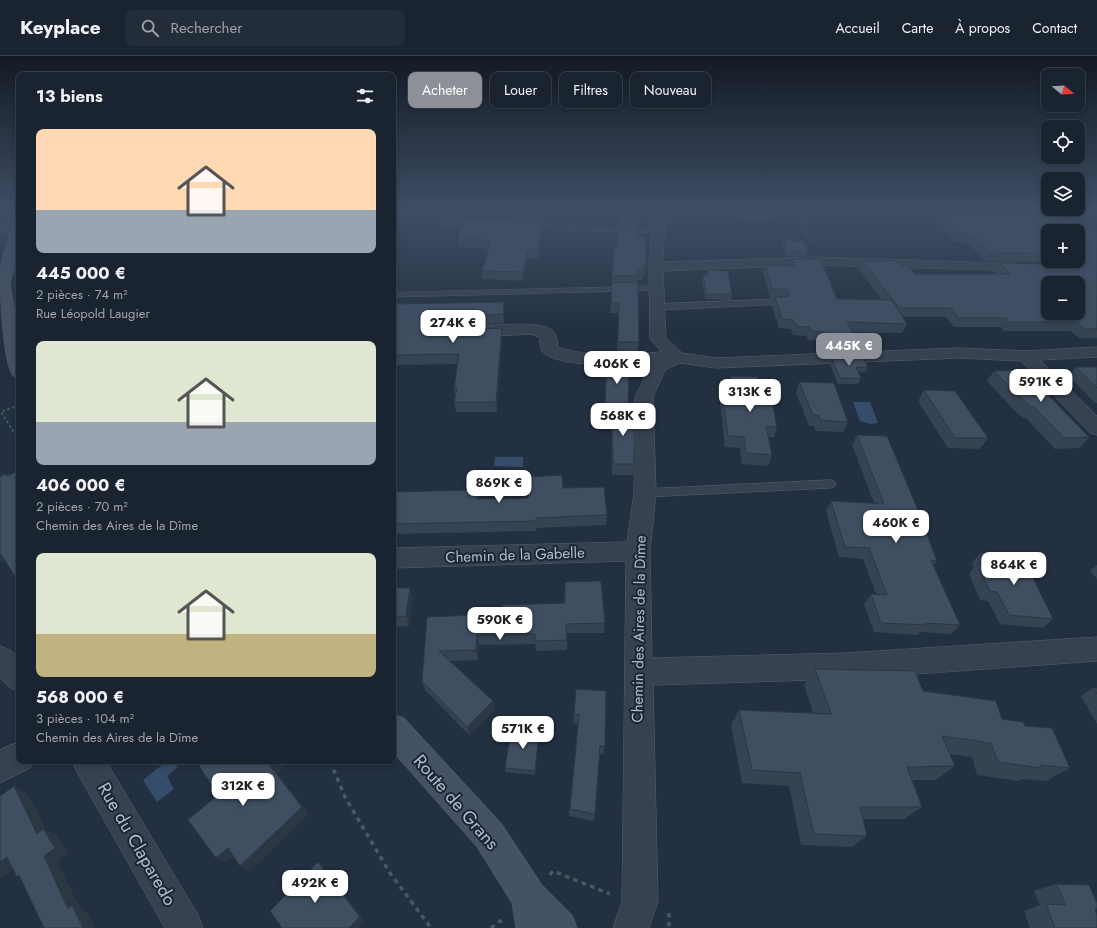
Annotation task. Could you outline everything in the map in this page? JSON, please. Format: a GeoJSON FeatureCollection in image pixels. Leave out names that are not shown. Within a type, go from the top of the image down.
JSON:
{"type":"FeatureCollection","features":[{"type":"Feature","properties":{"kind":"street"},"geometry":{"type":"LineString","coordinates":[[13,250],[3,284],[16,361]]}},
{"type":"Feature","properties":{"kind":"street"},"geometry":{"type":"LineString","coordinates":[[661,250],[657,287],[658,339],[677,357]]}},
{"type":"Feature","properties":{"kind":"street"},"geometry":{"type":"LineString","coordinates":[[657,287],[815,261],[1039,267]]}},
{"type":"Feature","properties":{"kind":"street"},"geometry":{"type":"LineString","coordinates":[[457,333],[533,329],[547,334],[550,350],[566,356],[635,360],[677,357],[716,363],[959,353],[1026,356],[1097,352]]}},
{"type":"Feature","properties":{"kind":"street"},"geometry":{"type":"LineString","coordinates":[[1026,356],[1097,428]]}},
{"type":"Feature","properties":{"kind":"street","name":"Chemin des Aires de la Dîme"},"geometry":{"type":"LineString","coordinates":[[632,928],[640,901],[638,551],[644,493],[644,397],[658,367],[677,357]]}},
{"type":"Feature","properties":{"kind":"street","name":"Chemin de la Gabelle"},"geometry":{"type":"LineString","coordinates":[[396,558],[638,551]]}},
{"type":"Feature","properties":{"kind":"street"},"geometry":{"type":"LineString","coordinates":[[638,672],[846,666],[1097,649]]}},
{"type":"Feature","properties":{"kind":"street"},"geometry":{"type":"LineString","coordinates":[[0,659],[16,675]]}},
{"type":"Feature","properties":{"kind":"street","name":"Route de Grans"},"geometry":{"type":"LineString","coordinates":[[396,733],[489,835],[532,913],[559,928]]}},
{"type":"Feature","properties":{"kind":"street"},"geometry":{"type":"LineString","coordinates":[[0,768],[16,759]]}},
{"type":"Feature","properties":{"kind":"street","name":"Rue du Claparedo"},"geometry":{"type":"LineString","coordinates":[[90,764],[185,928]]}},
{"type":"Feature","properties":{"kind":"lane"},"geometry":{"type":"LineString","coordinates":[[396,295],[657,287],[782,302]]}},
{"type":"Feature","properties":{"kind":"lane"},"geometry":{"type":"LineString","coordinates":[[644,493],[830,484]]}},
{"type":"Feature","properties":{"kind":"path"},"geometry":{"type":"LineString","coordinates":[[811,250],[815,261]]}},
{"type":"Feature","properties":{"kind":"path"},"geometry":{"type":"LineString","coordinates":[[16,406],[0,411],[16,435]]}},
{"type":"Feature","properties":{"kind":"path"},"geometry":{"type":"LineString","coordinates":[[331,764],[345,797],[390,872],[431,928]]}},
{"type":"Feature","properties":{"kind":"path"},"geometry":{"type":"LineString","coordinates":[[553,871],[615,896]]}},
{"type":"Feature","properties":{"kind":"path"},"geometry":{"type":"LineString","coordinates":[[669,910],[669,928]]}},
{"type":"Feature","properties":{"kind":"water"},"geometry":{"type":"Polygon","coordinates":[[[853,402],[870,402],[878,423],[870,424],[860,421],[853,402]]]}},
{"type":"Feature","properties":{"kind":"water"},"geometry":{"type":"Polygon","coordinates":[[[495,457],[523,457],[523,467],[494,466],[495,457]]]}},
{"type":"Feature","properties":{"kind":"water"},"geometry":{"type":"Polygon","coordinates":[[[163,764],[177,764],[178,767],[167,776],[174,789],[157,802],[143,780],[163,764]]]}},
{"type":"Feature","properties":{"kind":"building"},"geometry":{"type":"Polygon","coordinates":[[[488,250],[538,250],[528,250],[523,272],[482,271],[488,250]]]}},
{"type":"Feature","properties":{"kind":"building"},"geometry":{"type":"Polygon","coordinates":[[[614,250],[646,250],[646,265],[642,265],[643,270],[638,270],[638,275],[612,276],[614,250]]]}},
{"type":"Feature","properties":{"kind":"building"},"geometry":{"type":"Polygon","coordinates":[[[786,250],[807,250],[808,251],[787,252],[786,250]]]}},
{"type":"Feature","properties":{"kind":"building"},"geometry":{"type":"Polygon","coordinates":[[[987,250],[1041,250],[1041,254],[989,252],[987,250]]]}},
{"type":"Feature","properties":{"kind":"building"},"geometry":{"type":"Polygon","coordinates":[[[1085,250],[1097,250],[1097,329],[1085,329],[1077,322],[1010,322],[1006,318],[959,318],[950,308],[899,308],[863,261],[897,261],[901,266],[908,266],[915,274],[1010,274],[999,263],[1041,264],[1041,268],[1085,268],[1085,250]]]}},
{"type":"Feature","properties":{"kind":"building"},"geometry":{"type":"Polygon","coordinates":[[[820,258],[837,299],[892,300],[907,324],[847,322],[858,342],[829,343],[824,332],[811,331],[810,327],[796,326],[793,320],[782,319],[775,297],[788,297],[790,293],[785,289],[772,289],[765,265],[795,266],[792,259],[820,258]]]}},
{"type":"Feature","properties":{"kind":"building"},"geometry":{"type":"Polygon","coordinates":[[[708,270],[728,271],[732,294],[706,294],[703,275],[708,275],[708,270]]]}},
{"type":"Feature","properties":{"kind":"building"},"geometry":{"type":"Polygon","coordinates":[[[638,282],[639,342],[618,342],[619,303],[611,303],[612,283],[638,282]]]}},
{"type":"Feature","properties":{"kind":"building"},"geometry":{"type":"Polygon","coordinates":[[[504,302],[503,314],[456,317],[450,318],[446,323],[448,328],[456,330],[502,328],[496,402],[454,402],[457,388],[454,388],[459,354],[396,355],[396,304],[504,302]]]}},
{"type":"Feature","properties":{"kind":"building"},"geometry":{"type":"Polygon","coordinates":[[[863,358],[868,367],[856,367],[861,378],[840,378],[832,359],[863,358]]]}},
{"type":"Feature","properties":{"kind":"building"},"geometry":{"type":"Polygon","coordinates":[[[607,363],[629,364],[628,406],[605,405],[607,363]]]}},
{"type":"Feature","properties":{"kind":"building"},"geometry":{"type":"Polygon","coordinates":[[[1076,367],[1097,367],[1097,388],[1076,367]]]}},
{"type":"Feature","properties":{"kind":"building"},"geometry":{"type":"Polygon","coordinates":[[[1024,370],[1089,437],[1064,438],[1034,407],[1031,407],[1022,399],[994,371],[1024,370]]]}},
{"type":"Feature","properties":{"kind":"building"},"geometry":{"type":"Polygon","coordinates":[[[731,376],[758,377],[759,381],[768,381],[777,427],[766,426],[772,455],[746,453],[744,437],[728,436],[722,391],[733,386],[731,376]]]}},
{"type":"Feature","properties":{"kind":"building"},"geometry":{"type":"Polygon","coordinates":[[[799,382],[834,383],[848,422],[820,420],[819,416],[813,415],[799,382]]]}},
{"type":"Feature","properties":{"kind":"building"},"geometry":{"type":"Polygon","coordinates":[[[924,390],[955,391],[988,438],[955,438],[924,390]]]}},
{"type":"Feature","properties":{"kind":"building"},"geometry":{"type":"Polygon","coordinates":[[[612,407],[634,415],[634,464],[613,464],[612,407]]]}},
{"type":"Feature","properties":{"kind":"building"},"geometry":{"type":"Polygon","coordinates":[[[857,435],[887,436],[916,505],[937,561],[931,560],[960,625],[881,623],[871,594],[887,595],[869,548],[845,547],[831,501],[884,504],[857,435]]]}},
{"type":"Feature","properties":{"kind":"building"},"geometry":{"type":"Polygon","coordinates":[[[16,472],[16,578],[0,553],[0,477],[5,474],[6,476],[16,472]]]}},
{"type":"Feature","properties":{"kind":"building"},"geometry":{"type":"Polygon","coordinates":[[[562,475],[563,488],[604,487],[607,515],[536,518],[536,521],[396,524],[396,492],[478,490],[477,499],[528,498],[529,477],[562,475]]]}},
{"type":"Feature","properties":{"kind":"building"},"geometry":{"type":"Polygon","coordinates":[[[980,553],[1023,557],[1053,619],[1009,615],[997,592],[990,591],[977,564],[986,565],[980,553]]]}},
{"type":"Feature","properties":{"kind":"building"},"geometry":{"type":"Polygon","coordinates":[[[601,581],[605,623],[566,624],[567,640],[535,641],[535,634],[477,635],[476,650],[439,651],[493,701],[467,727],[422,681],[427,617],[502,614],[502,605],[565,603],[565,582],[601,581]]]}},
{"type":"Feature","properties":{"kind":"building"},"geometry":{"type":"Polygon","coordinates":[[[396,588],[410,588],[406,616],[396,617],[396,588]]]}},
{"type":"Feature","properties":{"kind":"building"},"geometry":{"type":"Polygon","coordinates":[[[815,669],[915,671],[923,691],[996,701],[1002,719],[1023,722],[1025,726],[1052,728],[1070,768],[1040,765],[1041,768],[998,762],[991,743],[942,736],[955,766],[907,767],[922,807],[860,807],[867,836],[814,834],[800,773],[752,770],[739,710],[831,714],[815,669]]]}},
{"type":"Feature","properties":{"kind":"building"},"geometry":{"type":"Polygon","coordinates":[[[1093,688],[1097,688],[1097,694],[1093,688]]]}},
{"type":"Feature","properties":{"kind":"building"},"geometry":{"type":"Polygon","coordinates":[[[576,689],[606,691],[605,746],[600,746],[595,814],[570,809],[579,715],[574,714],[576,689]]]}},
{"type":"Feature","properties":{"kind":"building"},"geometry":{"type":"Polygon","coordinates":[[[511,730],[539,732],[535,771],[505,768],[511,730]]]}},
{"type":"Feature","properties":{"kind":"building"},"geometry":{"type":"Polygon","coordinates":[[[198,764],[272,764],[270,766],[302,807],[240,866],[228,848],[216,858],[188,820],[218,795],[198,764]]]}},
{"type":"Feature","properties":{"kind":"building"},"geometry":{"type":"Polygon","coordinates":[[[14,786],[37,834],[43,829],[55,848],[44,856],[68,909],[72,905],[83,928],[44,928],[19,875],[17,877],[7,857],[0,862],[0,796],[14,786]]]}},
{"type":"Feature","properties":{"kind":"building"},"geometry":{"type":"Polygon","coordinates":[[[318,862],[360,917],[349,928],[282,928],[270,911],[318,862]]]}},
{"type":"Feature","properties":{"kind":"building"},"geometry":{"type":"Polygon","coordinates":[[[1056,884],[1089,885],[1097,903],[1097,909],[1095,909],[1097,915],[1097,928],[1055,928],[1046,904],[1066,905],[1056,884]]]}}]}
